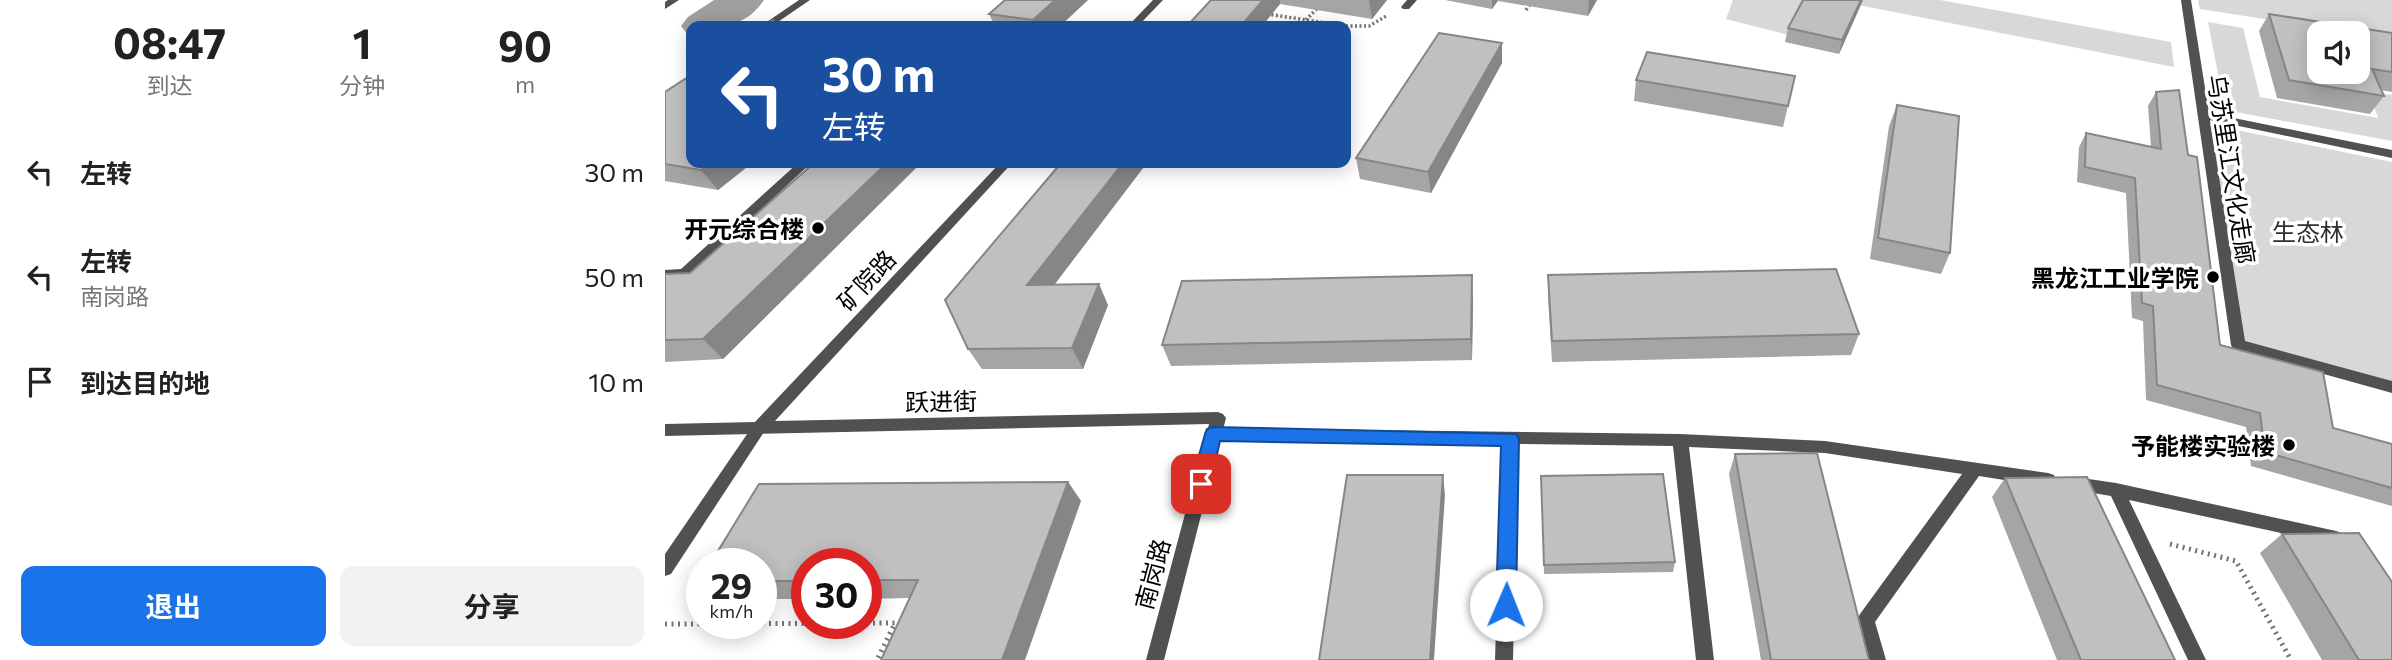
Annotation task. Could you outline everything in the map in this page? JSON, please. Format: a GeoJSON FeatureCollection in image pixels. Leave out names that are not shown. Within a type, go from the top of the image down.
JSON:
{"type":"FeatureCollection","features":[{"type":"Feature","properties":{"kind":"street"},"geometry":{"type":"LineString","coordinates":[[665,6],[674,0]]}},
{"type":"Feature","properties":{"kind":"street"},"geometry":{"type":"LineString","coordinates":[[774,21],[805,0]]}},
{"type":"Feature","properties":{"kind":"street"},"geometry":{"type":"LineString","coordinates":[[1138,21],[1158,0]]}},
{"type":"Feature","properties":{"kind":"street","name":"乌苏里江文化走廊"},"geometry":{"type":"LineString","coordinates":[[2186,0],[2238,345],[2392,387]]}},
{"type":"Feature","properties":{"kind":"street"},"geometry":{"type":"LineString","coordinates":[[2203,116],[2392,154]]}},
{"type":"Feature","properties":{"kind":"street"},"geometry":{"type":"LineString","coordinates":[[665,275],[685,273],[800,168]]}},
{"type":"Feature","properties":{"kind":"street","name":"矿院路"},"geometry":{"type":"LineString","coordinates":[[665,568],[759,428],[1001,168]]}},
{"type":"Feature","properties":{"kind":"street","name":"跃进街"},"geometry":{"type":"LineString","coordinates":[[665,430],[1216,426],[1510,439],[1680,440],[1825,447],[2116,490],[2348,540],[2355,551]]}},
{"type":"Feature","properties":{"kind":"street","name":"南岗路"},"geometry":{"type":"LineString","coordinates":[[1155,660],[1216,426]]}},
{"type":"Feature","properties":{"kind":"street"},"geometry":{"type":"LineString","coordinates":[[1504,660],[1510,439]]}},
{"type":"Feature","properties":{"kind":"street"},"geometry":{"type":"LineString","coordinates":[[1680,440],[1705,660]]}},
{"type":"Feature","properties":{"kind":"street"},"geometry":{"type":"LineString","coordinates":[[1877,660],[1866,620],[1975,469]]}},
{"type":"Feature","properties":{"kind":"street"},"geometry":{"type":"LineString","coordinates":[[2116,490],[2197,660]]}},
{"type":"Feature","properties":{"kind":"path"},"geometry":{"type":"LineString","coordinates":[[1306,20],[1325,0]]}},
{"type":"Feature","properties":{"kind":"path"},"geometry":{"type":"LineString","coordinates":[[1526,10],[1533,0]]}},
{"type":"Feature","properties":{"kind":"path"},"geometry":{"type":"LineString","coordinates":[[1351,27],[1381,23],[1393,9],[1409,3]]}},
{"type":"Feature","properties":{"kind":"path"},"geometry":{"type":"LineString","coordinates":[[1265,14],[1313,21]]}},
{"type":"Feature","properties":{"kind":"path"},"geometry":{"type":"LineString","coordinates":[[2137,536],[2236,561],[2291,660]]}},
{"type":"Feature","properties":{"kind":"path"},"geometry":{"type":"LineString","coordinates":[[665,624],[895,624],[877,660]]}},
{"type":"Feature","properties":{"kind":"green space"},"geometry":{"type":"Polygon","coordinates":[[[1733,0],[1807,0],[1789,35],[1726,19],[1733,0]]]}},
{"type":"Feature","properties":{"kind":"green space"},"geometry":{"type":"Polygon","coordinates":[[[1833,0],[1940,0],[2171,42],[2174,67],[1833,0]]]}},
{"type":"Feature","properties":{"kind":"green space"},"geometry":{"type":"Polygon","coordinates":[[[2198,0],[2392,0],[2392,39],[2370,36],[2370,21],[2307,21],[2307,26],[2200,9],[2198,0]]]}},
{"type":"Feature","properties":{"kind":"green space"},"geometry":{"type":"Polygon","coordinates":[[[2208,22],[2243,28],[2260,97],[2378,118],[2369,91],[2392,95],[2392,141],[2225,110],[2208,22]]]}},
{"type":"Feature","properties":{"kind":"green space","name":"生态林"},"geometry":{"type":"Polygon","coordinates":[[[2212,125],[2392,162],[2392,382],[2237,342],[2212,125]]]}},
{"type":"Feature","properties":{"kind":"building"},"geometry":{"type":"Polygon","coordinates":[[[1005,0],[1055,0],[1033,20],[989,14],[1005,0]]]}},
{"type":"Feature","properties":{"kind":"building"},"geometry":{"type":"Polygon","coordinates":[[[1211,0],[1263,0],[1245,21],[1192,21],[1211,0]]]}},
{"type":"Feature","properties":{"kind":"building"},"geometry":{"type":"Polygon","coordinates":[[[1803,0],[1861,0],[1842,40],[1788,28],[1803,0]]]}},
{"type":"Feature","properties":{"kind":"building"},"geometry":{"type":"Polygon","coordinates":[[[2269,14],[2314,21],[2307,21],[2307,83],[2289,80],[2269,14]]]}},
{"type":"Feature","properties":{"kind":"building"},"geometry":{"type":"Polygon","coordinates":[[[2370,30],[2392,33],[2392,72],[2372,69],[2384,96],[2313,84],[2370,84],[2370,30]]]}},
{"type":"Feature","properties":{"kind":"building"},"geometry":{"type":"Polygon","coordinates":[[[1439,33],[1502,43],[1428,172],[1356,158],[1439,33]]]}},
{"type":"Feature","properties":{"kind":"building"},"geometry":{"type":"Polygon","coordinates":[[[1647,52],[1795,76],[1788,106],[1636,80],[1647,52]]]}},
{"type":"Feature","properties":{"kind":"building"},"geometry":{"type":"Polygon","coordinates":[[[686,78],[686,168],[665,164],[665,92],[686,78]]]}},
{"type":"Feature","properties":{"kind":"building"},"geometry":{"type":"Polygon","coordinates":[[[2179,90],[2188,155],[2197,157],[2220,345],[2323,372],[2333,428],[2392,444],[2392,488],[2265,452],[2260,413],[2157,385],[2153,306],[2142,303],[2135,178],[2085,167],[2086,133],[2161,149],[2156,92],[2179,90]]]}},
{"type":"Feature","properties":{"kind":"building"},"geometry":{"type":"Polygon","coordinates":[[[1897,105],[1959,116],[1950,253],[1878,238],[1897,105]]]}},
{"type":"Feature","properties":{"kind":"building"},"geometry":{"type":"Polygon","coordinates":[[[808,168],[882,168],[703,339],[665,340],[665,274],[690,273],[808,168]]]}},
{"type":"Feature","properties":{"kind":"building"},"geometry":{"type":"Polygon","coordinates":[[[1057,168],[1119,168],[1027,285],[1099,284],[1072,348],[968,349],[945,300],[1057,168]]]}},
{"type":"Feature","properties":{"kind":"building"},"geometry":{"type":"Polygon","coordinates":[[[1836,269],[1859,334],[1552,341],[1548,275],[1836,269]]]}},
{"type":"Feature","properties":{"kind":"building"},"geometry":{"type":"Polygon","coordinates":[[[1472,275],[1471,339],[1162,345],[1182,281],[1472,275]]]}},
{"type":"Feature","properties":{"kind":"building"},"geometry":{"type":"Polygon","coordinates":[[[1817,453],[1869,660],[1771,660],[1735,454],[1817,453]]]}},
{"type":"Feature","properties":{"kind":"building"},"geometry":{"type":"Polygon","coordinates":[[[1663,474],[1675,562],[1544,565],[1541,476],[1663,474]]]}},
{"type":"Feature","properties":{"kind":"building"},"geometry":{"type":"Polygon","coordinates":[[[1347,475],[1443,475],[1430,660],[1319,660],[1347,475]]]}},
{"type":"Feature","properties":{"kind":"building"},"geometry":{"type":"Polygon","coordinates":[[[2087,477],[2175,660],[2081,660],[2005,478],[2087,477]]]}},
{"type":"Feature","properties":{"kind":"building"},"geometry":{"type":"Polygon","coordinates":[[[1068,482],[1002,660],[881,660],[918,580],[882,580],[882,548],[791,548],[791,581],[777,581],[777,548],[720,548],[759,484],[1068,482]]]}},
{"type":"Feature","properties":{"kind":"building"},"geometry":{"type":"Polygon","coordinates":[[[2359,533],[2392,582],[2392,660],[2359,660],[2282,534],[2359,533]]]}},
{"type":"Feature","properties":{"kind":"waterway"},"geometry":{"type":"LineString","coordinates":[[711,21],[743,0]]}},
{"type":"Feature","properties":{"kind":"place","name":"开元综合楼"},"geometry":{"type":"Point","coordinates":[818,228]}},
{"type":"Feature","properties":{"kind":"place","name":"黑龙江工业学院"},"geometry":{"type":"Point","coordinates":[2213,277]}},
{"type":"Feature","properties":{"kind":"place","name":"予能楼实验楼"},"geometry":{"type":"Point","coordinates":[2289,445]}},
{"type":"Feature","properties":{"kind":"route"},"geometry":{"type":"LineString","coordinates":[[1201,484],[1213,434],[1510,439],[1506,605]]}}]}
